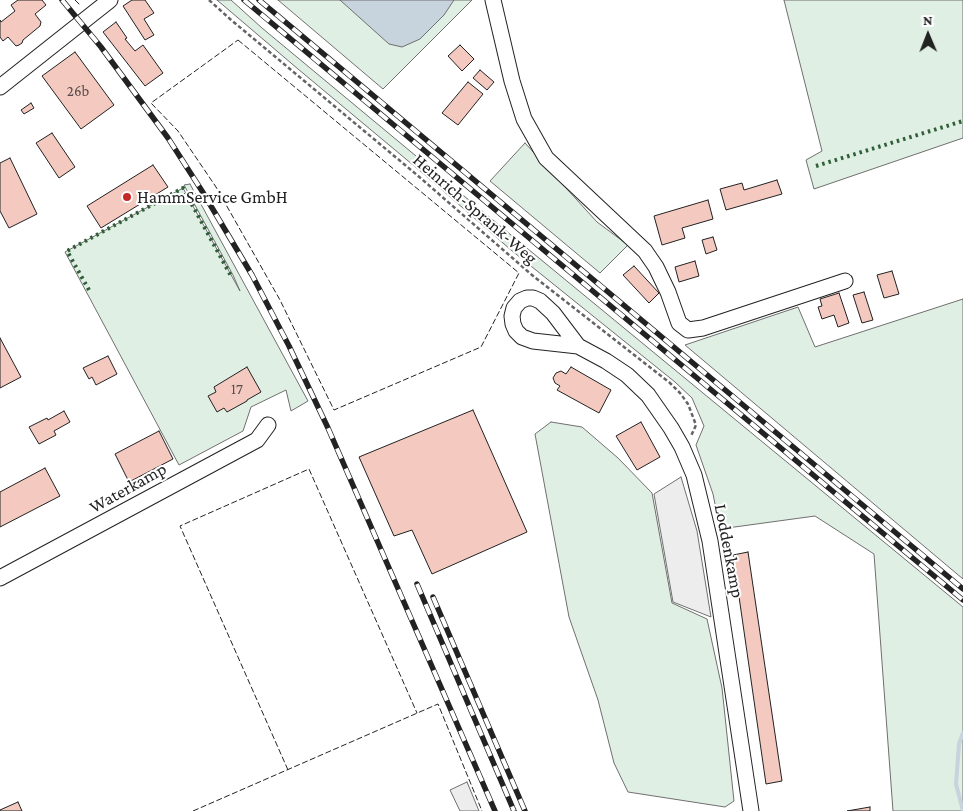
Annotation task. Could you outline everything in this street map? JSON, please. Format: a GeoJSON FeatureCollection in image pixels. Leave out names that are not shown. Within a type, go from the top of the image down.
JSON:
{"type":"FeatureCollection","features":[{"type":"Feature","properties":{"kind":"street"},"geometry":{"type":"LineString","coordinates":[[0,87],[110,0]]}},
{"type":"Feature","properties":{"kind":"street"},"geometry":{"type":"LineString","coordinates":[[493,0],[512,81],[524,119],[546,158],[645,251],[656,267],[668,292],[679,324],[688,330],[703,328],[846,281]]}},
{"type":"Feature","properties":{"kind":"street","name":"Loddenkamp"},"geometry":{"type":"LineString","coordinates":[[578,346],[627,375],[648,395],[672,428],[694,475],[710,541],[751,811]]}},
{"type":"Feature","properties":{"kind":"street","name":"Waterkamp"},"geometry":{"type":"LineString","coordinates":[[0,578],[257,440],[268,425]]}},
{"type":"Feature","properties":{"kind":"path","name":"Heinrich-Sprank-Weg"},"geometry":{"type":"LineString","coordinates":[[209,0],[532,274],[670,383],[688,404],[696,425],[691,437],[682,447]]}},
{"type":"Feature","properties":{"kind":"green space"},"geometry":{"type":"Polygon","coordinates":[[[217,0],[231,0],[262,28],[511,235],[963,607],[963,811],[893,811],[874,554],[815,516],[720,529],[713,494],[696,445],[704,426],[692,398],[675,382],[511,250],[217,0]]]}},
{"type":"Feature","properties":{"kind":"green space"},"geometry":{"type":"Polygon","coordinates":[[[278,0],[472,0],[383,89],[278,0]]]}},
{"type":"Feature","properties":{"kind":"green space"},"geometry":{"type":"Polygon","coordinates":[[[784,0],[963,0],[963,138],[814,189],[806,160],[822,151],[784,0]]]}},
{"type":"Feature","properties":{"kind":"green space"},"geometry":{"type":"Polygon","coordinates":[[[525,143],[597,222],[628,245],[600,273],[490,181],[525,143]]]}},
{"type":"Feature","properties":{"kind":"green space"},"geometry":{"type":"Polygon","coordinates":[[[190,184],[308,401],[291,411],[286,390],[251,407],[243,431],[179,465],[65,252],[183,188],[240,291],[184,185],[190,184]]]}},
{"type":"Feature","properties":{"kind":"green space"},"geometry":{"type":"Polygon","coordinates":[[[963,299],[963,579],[685,345],[798,307],[815,347],[963,299]]]}},
{"type":"Feature","properties":{"kind":"green space"},"geometry":{"type":"Polygon","coordinates":[[[551,422],[582,427],[618,458],[652,493],[672,603],[707,619],[722,688],[734,801],[725,807],[628,792],[614,763],[598,700],[569,617],[535,434],[551,422]]]}},
{"type":"Feature","properties":{"kind":"shaded area"},"geometry":{"type":"Polygon","coordinates":[[[340,0],[454,0],[444,15],[420,39],[402,47],[389,44],[340,0]]]}},
{"type":"Feature","properties":{"kind":"shaded area"},"geometry":{"type":"Polygon","coordinates":[[[681,477],[697,531],[711,617],[673,602],[654,494],[681,477]]]}},
{"type":"Feature","properties":{"kind":"shaded area"},"geometry":{"type":"Polygon","coordinates":[[[467,782],[479,811],[460,811],[450,790],[467,782]]]}},
{"type":"Feature","properties":{"kind":"building"},"geometry":{"type":"Polygon","coordinates":[[[18,0],[42,0],[46,5],[35,14],[41,22],[40,26],[22,43],[16,46],[8,37],[3,41],[0,37],[0,20],[1,22],[15,11],[11,5],[18,0]]]}},
{"type":"Feature","properties":{"kind":"building"},"geometry":{"type":"Polygon","coordinates":[[[132,0],[145,0],[154,13],[144,19],[154,35],[145,40],[123,6],[132,0]]]}},
{"type":"Feature","properties":{"kind":"building"},"geometry":{"type":"Polygon","coordinates":[[[116,22],[127,38],[125,39],[135,51],[143,45],[163,73],[145,86],[103,32],[116,22]]]}},
{"type":"Feature","properties":{"kind":"building"},"geometry":{"type":"Polygon","coordinates":[[[460,45],[474,59],[462,71],[448,56],[460,45]]]}},
{"type":"Feature","properties":{"kind":"building"},"geometry":{"type":"Polygon","coordinates":[[[75,52],[114,105],[81,129],[42,76],[75,52]]]}},
{"type":"Feature","properties":{"kind":"building"},"geometry":{"type":"Polygon","coordinates":[[[480,70],[494,82],[487,90],[473,78],[480,70]]]}},
{"type":"Feature","properties":{"kind":"building"},"geometry":{"type":"Polygon","coordinates":[[[468,82],[483,94],[458,125],[442,113],[468,82]]]}},
{"type":"Feature","properties":{"kind":"building"},"geometry":{"type":"Polygon","coordinates":[[[31,103],[34,108],[24,114],[21,110],[31,103]]]}},
{"type":"Feature","properties":{"kind":"building"},"geometry":{"type":"Polygon","coordinates":[[[52,133],[75,167],[59,178],[36,143],[52,133]]]}},
{"type":"Feature","properties":{"kind":"building"},"geometry":{"type":"Polygon","coordinates":[[[10,158],[37,214],[9,228],[0,211],[0,163],[10,158]]]}},
{"type":"Feature","properties":{"kind":"building","name":"HammService GmbH"},"geometry":{"type":"Polygon","coordinates":[[[153,165],[168,187],[101,228],[87,206],[153,165]]]}},
{"type":"Feature","properties":{"kind":"building"},"geometry":{"type":"Polygon","coordinates":[[[777,180],[782,194],[726,210],[720,189],[742,183],[744,190],[777,180]]]}},
{"type":"Feature","properties":{"kind":"building"},"geometry":{"type":"Polygon","coordinates":[[[708,200],[713,219],[682,228],[685,238],[662,245],[654,216],[708,200]]]}},
{"type":"Feature","properties":{"kind":"building"},"geometry":{"type":"Polygon","coordinates":[[[713,237],[717,250],[706,254],[702,240],[713,237]]]}},
{"type":"Feature","properties":{"kind":"building"},"geometry":{"type":"Polygon","coordinates":[[[695,261],[699,276],[679,282],[675,267],[695,261]]]}},
{"type":"Feature","properties":{"kind":"building"},"geometry":{"type":"Polygon","coordinates":[[[634,266],[659,293],[649,303],[623,275],[634,266]]]}},
{"type":"Feature","properties":{"kind":"building"},"geometry":{"type":"Polygon","coordinates":[[[892,271],[899,294],[884,298],[877,275],[892,271]]]}},
{"type":"Feature","properties":{"kind":"building"},"geometry":{"type":"Polygon","coordinates":[[[864,292],[873,320],[862,323],[853,295],[864,292]]]}},
{"type":"Feature","properties":{"kind":"building"},"geometry":{"type":"Polygon","coordinates":[[[839,293],[849,323],[838,327],[834,315],[822,319],[818,307],[822,306],[820,299],[839,293]]]}},
{"type":"Feature","properties":{"kind":"building"},"geometry":{"type":"Polygon","coordinates":[[[0,338],[21,377],[0,388],[0,338]]]}},
{"type":"Feature","properties":{"kind":"building"},"geometry":{"type":"Polygon","coordinates":[[[108,356],[117,374],[96,385],[92,377],[89,379],[83,368],[108,356]]]}},
{"type":"Feature","properties":{"kind":"building"},"geometry":{"type":"Polygon","coordinates":[[[247,367],[261,392],[227,412],[224,408],[217,412],[208,396],[216,392],[214,387],[247,367]]]}},
{"type":"Feature","properties":{"kind":"building"},"geometry":{"type":"Polygon","coordinates":[[[571,367],[611,390],[599,413],[557,390],[560,386],[555,383],[553,378],[556,373],[561,371],[566,374],[571,367]]]}},
{"type":"Feature","properties":{"kind":"building"},"geometry":{"type":"Polygon","coordinates":[[[473,410],[527,532],[432,574],[412,530],[394,536],[359,457],[473,410]]]}},
{"type":"Feature","properties":{"kind":"building"},"geometry":{"type":"Polygon","coordinates":[[[64,411],[70,422],[54,431],[56,435],[39,444],[29,427],[47,418],[48,420],[64,411]]]}},
{"type":"Feature","properties":{"kind":"building"},"geometry":{"type":"Polygon","coordinates":[[[641,422],[660,457],[637,470],[616,436],[641,422]]]}},
{"type":"Feature","properties":{"kind":"building"},"geometry":{"type":"Polygon","coordinates":[[[159,431],[173,459],[129,482],[115,454],[159,431]]]}},
{"type":"Feature","properties":{"kind":"building"},"geometry":{"type":"Polygon","coordinates":[[[45,468],[60,496],[0,527],[0,492],[45,468]]]}},
{"type":"Feature","properties":{"kind":"building"},"geometry":{"type":"Polygon","coordinates":[[[748,552],[782,781],[766,784],[733,555],[748,552]]]}},
{"type":"Feature","properties":{"kind":"building"},"geometry":{"type":"Polygon","coordinates":[[[18,802],[22,811],[0,811],[0,810],[18,802]]]}},
{"type":"Feature","properties":{"kind":"building"},"geometry":{"type":"Polygon","coordinates":[[[870,807],[870,811],[847,811],[870,807]]]}},
{"type":"Feature","properties":{"kind":"waterway"},"geometry":{"type":"LineString","coordinates":[[963,733],[959,744],[956,784],[963,811]]}},
{"type":"Feature","properties":{"kind":"railway"},"geometry":{"type":"LineString","coordinates":[[62,0],[101,47],[168,138],[252,275],[289,346],[328,428],[495,811]]}},
{"type":"Feature","properties":{"kind":"railway"},"geometry":{"type":"LineString","coordinates":[[244,0],[963,600]]}},
{"type":"Feature","properties":{"kind":"railway"},"geometry":{"type":"LineString","coordinates":[[259,0],[963,589]]}},
{"type":"Feature","properties":{"kind":"railway"},"geometry":{"type":"LineString","coordinates":[[417,584],[514,811]]}},
{"type":"Feature","properties":{"kind":"railway"},"geometry":{"type":"LineString","coordinates":[[433,597],[525,811]]}},
{"type":"Feature","properties":{"kind":"hedge"},"geometry":{"type":"LineString","coordinates":[[816,166],[963,121]]}},
{"type":"Feature","properties":{"kind":"hedge"},"geometry":{"type":"LineString","coordinates":[[89,290],[67,251],[183,188],[231,276]]}},
{"type":"Feature","properties":{"kind":"fence"},"geometry":{"type":"LineString","coordinates":[[75,0],[80,5]]}},
{"type":"Feature","properties":{"kind":"fence"},"geometry":{"type":"LineString","coordinates":[[238,40],[519,273],[481,347],[334,410],[280,300],[216,187],[178,131],[151,103],[238,40]]}},
{"type":"Feature","properties":{"kind":"fence"},"geometry":{"type":"LineString","coordinates":[[288,770],[180,526],[309,469],[417,713]]}},
{"type":"Feature","properties":{"kind":"fence"},"geometry":{"type":"LineString","coordinates":[[193,811],[438,704],[482,811]]}},
{"type":"Feature","properties":{"kind":"place","name":"HammService GmbH"},"geometry":{"type":"Point","coordinates":[127,197]}}]}
